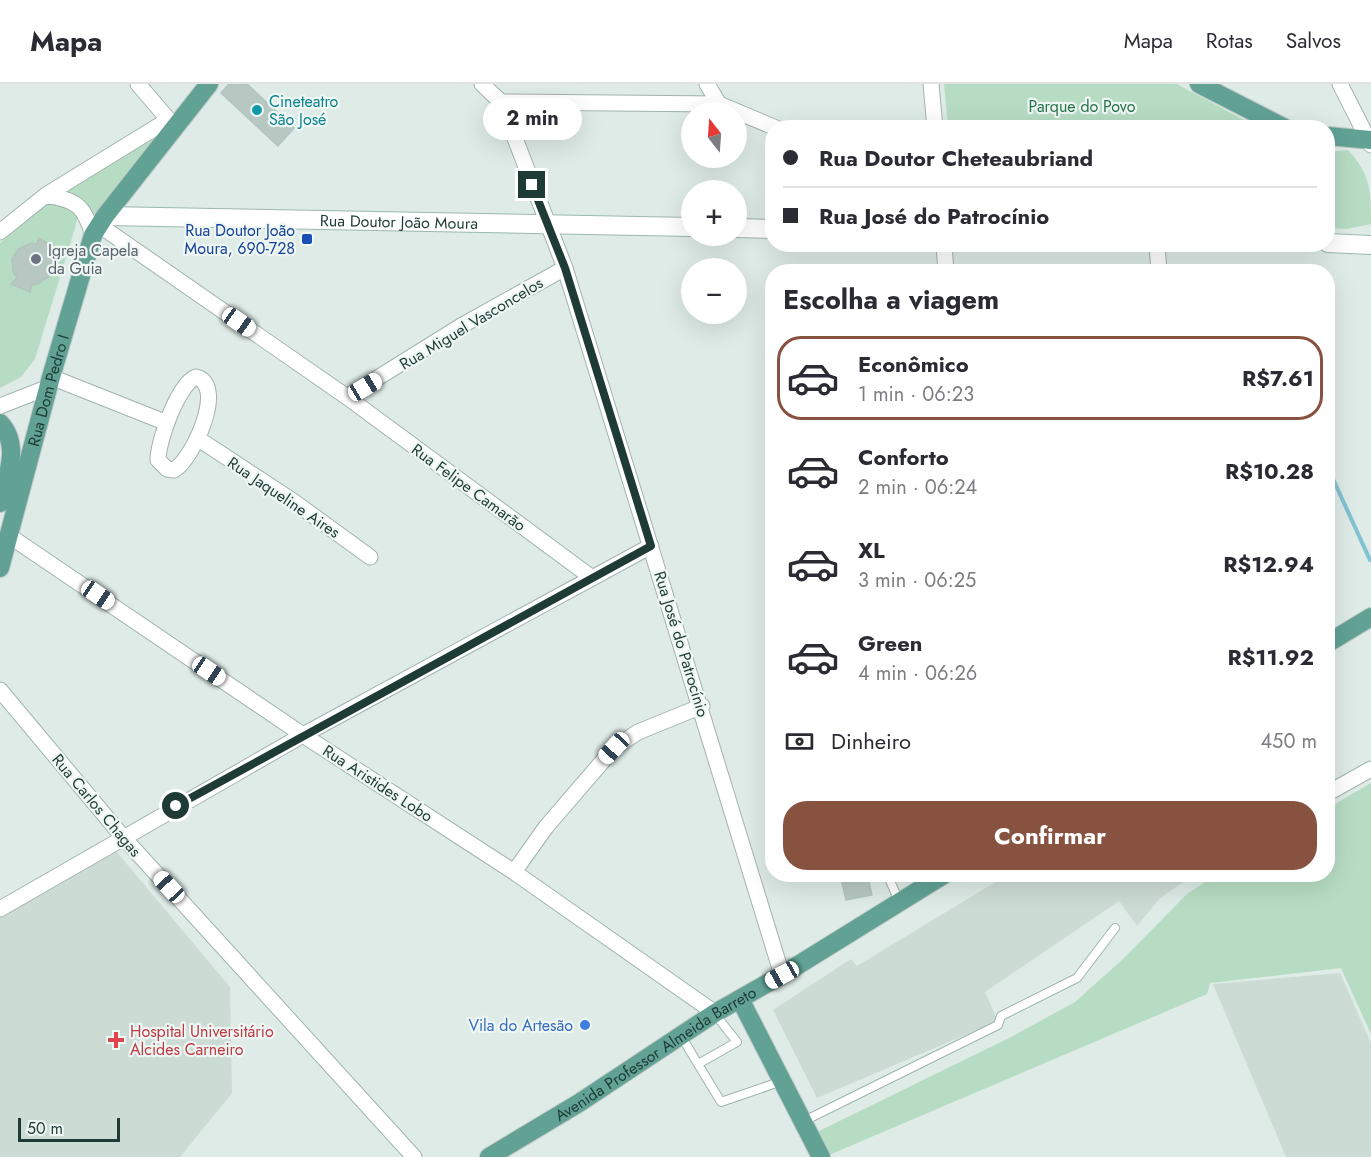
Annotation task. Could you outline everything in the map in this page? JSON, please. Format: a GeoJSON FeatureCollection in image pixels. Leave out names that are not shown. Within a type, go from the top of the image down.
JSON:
{"type":"FeatureCollection","features":[{"type":"Feature","properties":{"kind":"main road"},"geometry":{"type":"LineString","coordinates":[[99,226],[149,163],[171,123],[210,84]]}},
{"type":"Feature","properties":{"kind":"main road"},"geometry":{"type":"LineString","coordinates":[[1199,84],[1269,120]]}},
{"type":"Feature","properties":{"kind":"main road"},"geometry":{"type":"LineString","coordinates":[[1335,137],[1370,142]]}},
{"type":"Feature","properties":{"kind":"main road","name":"Rua Doutor João Moura"},"geometry":{"type":"LineString","coordinates":[[99,226],[380,220],[548,226],[681,227]]}},
{"type":"Feature","properties":{"kind":"main road","name":"Rua Dom Pedro I"},"geometry":{"type":"LineString","coordinates":[[0,568],[50,382],[99,226]]}},
{"type":"Feature","properties":{"kind":"main road"},"geometry":{"type":"LineString","coordinates":[[747,228],[765,229]]}},
{"type":"Feature","properties":{"kind":"main road"},"geometry":{"type":"LineString","coordinates":[[1335,243],[1371,245]]}},
{"type":"Feature","properties":{"kind":"main road"},"geometry":{"type":"LineString","coordinates":[[0,423],[10,435],[12,447],[0,503]]}},
{"type":"Feature","properties":{"kind":"main road"},"geometry":{"type":"LineString","coordinates":[[1335,639],[1371,617]]}},
{"type":"Feature","properties":{"kind":"main road","name":"Avenida Professor Almeida Barreto"},"geometry":{"type":"LineString","coordinates":[[489,1157],[715,1013],[782,975],[932,882]]}},
{"type":"Feature","properties":{"kind":"main road"},"geometry":{"type":"LineString","coordinates":[[740,999],[804,1121],[817,1156]]}},
{"type":"Feature","properties":{"kind":"street"},"geometry":{"type":"LineString","coordinates":[[0,231],[46,195],[171,123],[138,84]]}},
{"type":"Feature","properties":{"kind":"street","name":"Rua José do Patrocínio"},"geometry":{"type":"LineString","coordinates":[[482,84],[501,102],[565,268],[702,706],[782,975]]}},
{"type":"Feature","properties":{"kind":"street"},"geometry":{"type":"LineString","coordinates":[[707,84],[717,102]]}},
{"type":"Feature","properties":{"kind":"street"},"geometry":{"type":"LineString","coordinates":[[931,84],[934,120]]}},
{"type":"Feature","properties":{"kind":"street"},"geometry":{"type":"LineString","coordinates":[[1340,84],[1370,142]]}},
{"type":"Feature","properties":{"kind":"street"},"geometry":{"type":"LineString","coordinates":[[501,102],[681,104]]}},
{"type":"Feature","properties":{"kind":"street"},"geometry":{"type":"LineString","coordinates":[[747,116],[765,123]]}},
{"type":"Feature","properties":{"kind":"street"},"geometry":{"type":"LineString","coordinates":[[46,195],[65,198],[81,207],[99,226]]}},
{"type":"Feature","properties":{"kind":"street","name":"Rua Felipe Camarão"},"geometry":{"type":"LineString","coordinates":[[99,226],[347,397],[591,577]]}},
{"type":"Feature","properties":{"kind":"street"},"geometry":{"type":"LineString","coordinates":[[1335,242],[1371,236]]}},
{"type":"Feature","properties":{"kind":"street","name":"Rua Miguel Vasconcelos"},"geometry":{"type":"LineString","coordinates":[[347,397],[460,327],[565,268]]}},
{"type":"Feature","properties":{"kind":"street"},"geometry":{"type":"LineString","coordinates":[[196,377],[202,378],[210,388],[210,397],[197,438],[186,460],[174,470],[167,470],[158,460],[158,451],[167,423],[186,384],[196,377]]}},
{"type":"Feature","properties":{"kind":"street"},"geometry":{"type":"LineString","coordinates":[[0,406],[50,382],[167,423]]}},
{"type":"Feature","properties":{"kind":"street","name":"Rua Jaqueline Aires"},"geometry":{"type":"LineString","coordinates":[[197,438],[293,501],[370,557]]}},
{"type":"Feature","properties":{"kind":"street","name":"Rua Aristides Lobo"},"geometry":{"type":"LineString","coordinates":[[8,536],[303,735],[514,872],[715,1013]]}},
{"type":"Feature","properties":{"kind":"street"},"geometry":{"type":"LineString","coordinates":[[0,909],[303,735],[651,546]]}},
{"type":"Feature","properties":{"kind":"street","name":"Rua Carlos Chagas"},"geometry":{"type":"LineString","coordinates":[[0,690],[123,837],[414,1157]]}},
{"type":"Feature","properties":{"kind":"street"},"geometry":{"type":"LineString","coordinates":[[514,872],[546,827],[614,748],[638,732],[702,706]]}},
{"type":"Feature","properties":{"kind":"street"},"geometry":{"type":"LineString","coordinates":[[1335,789],[1371,769]]}},
{"type":"Feature","properties":{"kind":"lane"},"geometry":{"type":"LineString","coordinates":[[891,882],[900,902]]}},
{"type":"Feature","properties":{"kind":"lane"},"geometry":{"type":"LineString","coordinates":[[804,1121],[998,1025],[1001,1016],[1077,978],[1116,928]]}},
{"type":"Feature","properties":{"kind":"lane"},"geometry":{"type":"LineString","coordinates":[[698,1064],[737,1042],[715,1013]]}},
{"type":"Feature","properties":{"kind":"lane"},"geometry":{"type":"LineString","coordinates":[[681,1036],[721,1102],[783,1080]]}},
{"type":"Feature","properties":{"kind":"shaded area","name":"Hospital Universitário Alcides Carneiro"},"geometry":{"type":"Polygon","coordinates":[[[115,850],[230,987],[232,1093],[180,1157],[0,1157],[0,916],[115,850]]]}},
{"type":"Feature","properties":{"kind":"shaded area"},"geometry":{"type":"Polygon","coordinates":[[[995,882],[1183,882],[1160,898],[1137,926],[1119,901],[985,992],[998,1021],[817,1098],[773,1010],[851,959],[857,966],[995,882]]]}},
{"type":"Feature","properties":{"kind":"shaded area"},"geometry":{"type":"Polygon","coordinates":[[[1340,973],[1371,1043],[1371,1157],[1286,1157],[1213,984],[1340,973]]]}},
{"type":"Feature","properties":{"kind":"green space","name":"Parque do Povo"},"geometry":{"type":"Polygon","coordinates":[[[944,84],[1177,84],[1244,120],[947,120],[944,84]]]}},
{"type":"Feature","properties":{"kind":"green space"},"geometry":{"type":"Polygon","coordinates":[[[157,131],[164,133],[93,215],[60,193],[157,131]]]}},
{"type":"Feature","properties":{"kind":"green space"},"geometry":{"type":"Polygon","coordinates":[[[1348,150],[1361,167],[1368,184],[1371,224],[1347,229],[1335,228],[1335,151],[1348,150]]]}},
{"type":"Feature","properties":{"kind":"green space"},"geometry":{"type":"Polygon","coordinates":[[[52,199],[67,205],[78,215],[75,228],[35,359],[21,377],[0,388],[0,243],[52,199]]]}},
{"type":"Feature","properties":{"kind":"green space"},"geometry":{"type":"Polygon","coordinates":[[[1371,783],[1371,1034],[1341,968],[1210,983],[1207,994],[829,1155],[817,1132],[1011,1037],[1075,1002],[1123,959],[1187,894],[1205,882],[1335,882],[1335,804],[1371,783]]]}},
{"type":"Feature","properties":{"kind":"building","name":"Cineteatro São José"},"geometry":{"type":"Polygon","coordinates":[[[229,84],[247,84],[294,128],[278,146],[221,93],[229,84]]]}},
{"type":"Feature","properties":{"kind":"building"},"geometry":{"type":"Polygon","coordinates":[[[39,238],[52,246],[48,253],[53,264],[49,276],[38,284],[32,285],[30,292],[11,284],[17,278],[13,271],[12,259],[18,249],[31,243],[37,244],[39,238]]]}},
{"type":"Feature","properties":{"kind":"building"},"geometry":{"type":"Polygon","coordinates":[[[842,882],[869,882],[872,895],[846,900],[842,882]]]}},
{"type":"Feature","properties":{"kind":"waterway"},"geometry":{"type":"LineString","coordinates":[[1335,483],[1370,560]]}},
{"type":"Feature","properties":{"kind":"place","name":"Cineteatro São José"},"geometry":{"type":"Point","coordinates":[257,110]}},
{"type":"Feature","properties":{"kind":"place","name":"Rua Doutor João Moura, 690-728"},"geometry":{"type":"Point","coordinates":[307,239]}},
{"type":"Feature","properties":{"kind":"place","name":"Igreja Capela da Guia"},"geometry":{"type":"Point","coordinates":[36,259]}},
{"type":"Feature","properties":{"kind":"place","name":"Vila do Artesão"},"geometry":{"type":"Point","coordinates":[585,1025]}},
{"type":"Feature","properties":{"kind":"place","name":"Hospital Universitário Alcides Carneiro"},"geometry":{"type":"Point","coordinates":[116,1040]}},
{"type":"Feature","properties":{"kind":"route"},"geometry":{"type":"LineString","coordinates":[[176,806],[651,546],[565,268],[532,185]]}}]}
